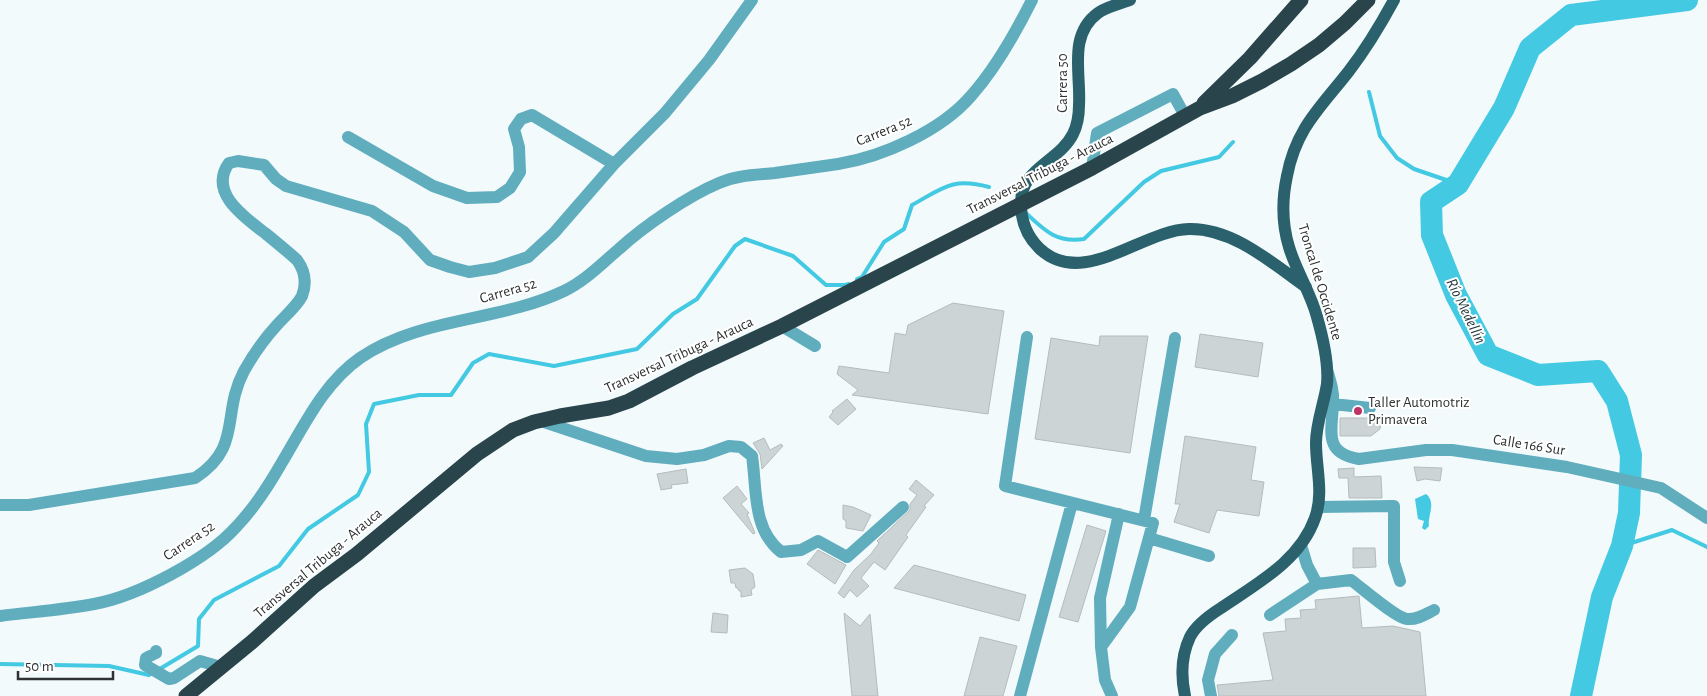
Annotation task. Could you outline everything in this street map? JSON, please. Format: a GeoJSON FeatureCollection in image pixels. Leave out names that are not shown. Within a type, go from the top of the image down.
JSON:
{"type":"FeatureCollection","features":[{"type":"Feature","properties":{"kind":"highway","name":"Transversal Tribuga - Arauca"},"geometry":{"type":"LineString","coordinates":[[1200,108],[1250,58],[1301,0]]}},
{"type":"Feature","properties":{"kind":"highway","name":"Transversal Tribuga - Arauca"},"geometry":{"type":"LineString","coordinates":[[186,696],[253,641],[314,586],[358,554],[477,454],[512,430],[534,422],[610,408],[630,401],[692,368],[782,326],[1092,168],[1200,108],[1239,92],[1291,64],[1325,39],[1368,0]]}},
{"type":"Feature","properties":{"kind":"main road","name":"Carrera 50"},"geometry":{"type":"LineString","coordinates":[[1021,203],[1024,187],[1030,176],[1064,146],[1072,136],[1079,120],[1080,91],[1077,60],[1078,43],[1084,28],[1098,12],[1130,0]]}},
{"type":"Feature","properties":{"kind":"main road","name":"Troncal de Occidente"},"geometry":{"type":"LineString","coordinates":[[1185,696],[1182,671],[1183,657],[1190,636],[1197,627],[1215,612],[1278,568],[1301,545],[1314,520],[1318,507],[1320,485],[1316,442],[1319,416],[1327,382],[1327,369],[1324,344],[1316,315],[1289,248],[1285,229],[1284,191],[1291,158],[1305,127],[1367,46],[1394,0]]}},
{"type":"Feature","properties":{"kind":"main road"},"geometry":{"type":"LineString","coordinates":[[1021,203],[1023,222],[1033,242],[1042,251],[1056,259],[1070,263],[1087,263],[1160,235],[1189,229],[1217,234],[1235,241],[1262,256],[1306,288]]}},
{"type":"Feature","properties":{"kind":"street"},"geometry":{"type":"LineString","coordinates":[[0,505],[29,505],[195,478],[209,469],[220,455],[227,440],[233,402],[244,372],[272,331],[301,298],[305,286],[303,267],[297,260],[247,220],[230,202],[222,181],[224,171],[230,163],[238,161],[264,165],[276,179],[286,186],[372,211],[404,232],[430,260],[469,272],[494,268],[528,257],[554,233],[614,164],[665,113],[703,68],[752,0]]}},
{"type":"Feature","properties":{"kind":"street","name":"Carrera 52"},"geometry":{"type":"LineString","coordinates":[[0,616],[95,604],[126,595],[183,567],[215,546],[237,526],[255,503],[280,466],[304,422],[328,388],[358,359],[384,344],[424,330],[526,304],[564,291],[589,276],[648,226],[687,200],[718,183],[743,176],[841,163],[875,155],[902,144],[937,125],[970,98],[996,64],[1032,0]]}},
{"type":"Feature","properties":{"kind":"street"},"geometry":{"type":"LineString","coordinates":[[1092,168],[1097,133],[1173,94],[1185,116]]}},
{"type":"Feature","properties":{"kind":"street"},"geometry":{"type":"LineString","coordinates":[[348,138],[433,186],[467,198],[497,197],[510,188],[520,172],[519,147],[514,129],[521,118],[532,114],[614,164]]}},
{"type":"Feature","properties":{"kind":"street"},"geometry":{"type":"LineString","coordinates":[[782,326],[815,346]]}},
{"type":"Feature","properties":{"kind":"street"},"geometry":{"type":"LineString","coordinates":[[1027,337],[1005,486],[1153,523],[1130,607],[1101,647]]}},
{"type":"Feature","properties":{"kind":"street"},"geometry":{"type":"LineString","coordinates":[[1144,520],[1175,338]]}},
{"type":"Feature","properties":{"kind":"street","name":"Calle 166 Sur"},"geometry":{"type":"LineString","coordinates":[[1327,369],[1333,390],[1331,432],[1333,444],[1340,453],[1348,457],[1359,458],[1426,450],[1452,450],[1592,472],[1661,488],[1707,518]]}},
{"type":"Feature","properties":{"kind":"street"},"geometry":{"type":"LineString","coordinates":[[1333,404],[1370,408]]}},
{"type":"Feature","properties":{"kind":"street"},"geometry":{"type":"LineString","coordinates":[[541,421],[646,456],[677,459],[704,455],[729,446],[741,447],[752,456],[760,522],[772,545],[780,552],[788,553],[801,550],[818,541],[851,560],[902,507]]}},
{"type":"Feature","properties":{"kind":"street"},"geometry":{"type":"LineString","coordinates":[[1020,696],[1072,503]]}},
{"type":"Feature","properties":{"kind":"street"},"geometry":{"type":"LineString","coordinates":[[1318,507],[1394,506],[1394,562],[1400,581]]}},
{"type":"Feature","properties":{"kind":"street"},"geometry":{"type":"LineString","coordinates":[[1112,696],[1105,680],[1101,647],[1100,598],[1119,514]]}},
{"type":"Feature","properties":{"kind":"street"},"geometry":{"type":"LineString","coordinates":[[1149,538],[1209,556]]}},
{"type":"Feature","properties":{"kind":"street"},"geometry":{"type":"LineString","coordinates":[[1301,545],[1308,565],[1318,584]]}},
{"type":"Feature","properties":{"kind":"street"},"geometry":{"type":"LineString","coordinates":[[1270,615],[1318,584],[1351,580],[1393,612],[1406,619],[1419,617],[1434,610]]}},
{"type":"Feature","properties":{"kind":"street"},"geometry":{"type":"LineString","coordinates":[[1210,696],[1208,680],[1215,654],[1232,635]]}},
{"type":"Feature","properties":{"kind":"street"},"geometry":{"type":"LineString","coordinates":[[156,651],[156,653],[146,658],[145,662],[148,667],[169,679],[174,678],[200,661],[221,667]]}},
{"type":"Feature","properties":{"kind":"water"},"geometry":{"type":"Polygon","coordinates":[[[1426,494],[1431,501],[1431,505],[1429,526],[1425,530],[1422,528],[1424,521],[1418,519],[1415,499],[1426,494]]]}},
{"type":"Feature","properties":{"kind":"building"},"geometry":{"type":"Polygon","coordinates":[[[953,303],[1004,311],[988,414],[852,395],[858,390],[837,374],[839,366],[889,373],[895,333],[906,335],[908,325],[953,303]]]}},
{"type":"Feature","properties":{"kind":"building"},"geometry":{"type":"Polygon","coordinates":[[[1200,334],[1263,343],[1258,377],[1195,367],[1200,334]]]}},
{"type":"Feature","properties":{"kind":"building"},"geometry":{"type":"Polygon","coordinates":[[[1100,336],[1148,336],[1130,453],[1035,439],[1051,338],[1099,346],[1100,336]]]}},
{"type":"Feature","properties":{"kind":"building"},"geometry":{"type":"Polygon","coordinates":[[[847,399],[856,409],[838,425],[829,417],[832,411],[847,399]]]}},
{"type":"Feature","properties":{"kind":"building"},"geometry":{"type":"Polygon","coordinates":[[[1340,418],[1382,418],[1380,429],[1371,436],[1340,436],[1340,418]]]}},
{"type":"Feature","properties":{"kind":"building"},"geometry":{"type":"Polygon","coordinates":[[[1185,436],[1256,447],[1251,480],[1264,482],[1259,516],[1217,510],[1209,533],[1174,522],[1180,504],[1175,504],[1185,436]]]}},
{"type":"Feature","properties":{"kind":"building"},"geometry":{"type":"Polygon","coordinates":[[[764,438],[770,450],[781,444],[783,446],[762,469],[760,454],[753,443],[764,438]]]}},
{"type":"Feature","properties":{"kind":"building"},"geometry":{"type":"Polygon","coordinates":[[[1414,467],[1442,468],[1440,481],[1425,479],[1417,481],[1414,467]]]}},
{"type":"Feature","properties":{"kind":"building"},"geometry":{"type":"Polygon","coordinates":[[[1354,468],[1354,477],[1381,476],[1382,498],[1349,498],[1348,478],[1339,478],[1338,469],[1354,468]]]}},
{"type":"Feature","properties":{"kind":"building"},"geometry":{"type":"Polygon","coordinates":[[[686,469],[688,483],[671,485],[672,488],[661,490],[657,474],[686,469]]]}},
{"type":"Feature","properties":{"kind":"building"},"geometry":{"type":"Polygon","coordinates":[[[916,480],[934,495],[924,506],[926,507],[906,535],[908,537],[885,570],[874,562],[861,578],[869,586],[857,597],[850,590],[844,598],[838,593],[854,570],[871,554],[879,543],[877,541],[910,510],[910,504],[917,495],[909,489],[916,480]]]}},
{"type":"Feature","properties":{"kind":"building"},"geometry":{"type":"Polygon","coordinates":[[[737,486],[747,499],[741,504],[749,513],[747,514],[755,533],[753,534],[723,498],[737,486]]]}},
{"type":"Feature","properties":{"kind":"building"},"geometry":{"type":"Polygon","coordinates":[[[843,505],[871,515],[863,531],[846,528],[846,521],[843,519],[843,505]]]}},
{"type":"Feature","properties":{"kind":"building"},"geometry":{"type":"Polygon","coordinates":[[[1087,525],[1106,531],[1078,622],[1059,617],[1087,525]]]}},
{"type":"Feature","properties":{"kind":"building"},"geometry":{"type":"Polygon","coordinates":[[[1353,548],[1375,548],[1376,567],[1353,568],[1353,548]]]}},
{"type":"Feature","properties":{"kind":"building"},"geometry":{"type":"Polygon","coordinates":[[[818,550],[846,565],[835,584],[807,564],[818,550]]]}},
{"type":"Feature","properties":{"kind":"building"},"geometry":{"type":"Polygon","coordinates":[[[914,565],[1026,595],[1019,621],[894,588],[914,565]]]}},
{"type":"Feature","properties":{"kind":"building"},"geometry":{"type":"Polygon","coordinates":[[[745,568],[753,574],[755,587],[751,590],[752,595],[741,597],[741,591],[736,588],[735,583],[731,583],[729,570],[745,568]]]}},
{"type":"Feature","properties":{"kind":"building"},"geometry":{"type":"Polygon","coordinates":[[[1359,596],[1362,628],[1393,626],[1420,632],[1426,696],[1219,696],[1217,685],[1273,680],[1263,633],[1286,631],[1285,619],[1301,618],[1300,610],[1316,609],[1315,600],[1359,596]]]}},
{"type":"Feature","properties":{"kind":"building"},"geometry":{"type":"Polygon","coordinates":[[[713,613],[728,615],[727,633],[711,632],[713,613]]]}},
{"type":"Feature","properties":{"kind":"building"},"geometry":{"type":"Polygon","coordinates":[[[844,613],[860,626],[870,614],[878,696],[852,696],[844,613]]]}},
{"type":"Feature","properties":{"kind":"building"},"geometry":{"type":"Polygon","coordinates":[[[980,637],[1017,646],[1003,696],[964,696],[980,637]]]}},
{"type":"Feature","properties":{"kind":"waterway","name":"Río Medellín"},"geometry":{"type":"LineString","coordinates":[[1581,696],[1602,597],[1622,546],[1629,513],[1631,455],[1617,401],[1598,371],[1538,375],[1488,355],[1456,295],[1432,235],[1431,202],[1458,184],[1504,108],[1530,48],[1571,15],[1687,0]]}},
{"type":"Feature","properties":{"kind":"waterway"},"geometry":{"type":"LineString","coordinates":[[1369,92],[1380,136],[1397,158],[1414,169],[1458,184]]}},
{"type":"Feature","properties":{"kind":"waterway"},"geometry":{"type":"LineString","coordinates":[[1027,214],[1052,234],[1066,239],[1084,239],[1144,182],[1161,171],[1219,157],[1233,142]]}},
{"type":"Feature","properties":{"kind":"waterway"},"geometry":{"type":"LineString","coordinates":[[857,279],[862,277],[884,242],[904,229],[912,205],[948,186],[966,183],[989,187]]}},
{"type":"Feature","properties":{"kind":"waterway"},"geometry":{"type":"LineString","coordinates":[[158,670],[198,646],[199,619],[214,600],[279,566],[308,529],[358,495],[369,472],[366,424],[374,404],[419,395],[451,395],[473,363],[489,354],[554,366],[637,349],[673,314],[697,299],[735,246],[745,239],[793,256],[826,285],[849,284]]}},
{"type":"Feature","properties":{"kind":"waterway"},"geometry":{"type":"LineString","coordinates":[[1622,546],[1672,530],[1707,547]]}},
{"type":"Feature","properties":{"kind":"waterway"},"geometry":{"type":"LineString","coordinates":[[0,664],[109,666],[149,675],[151,673]]}},
{"type":"Feature","properties":{"kind":"place","name":"Taller Automotriz Primavera"},"geometry":{"type":"Point","coordinates":[1358,411]}}]}
